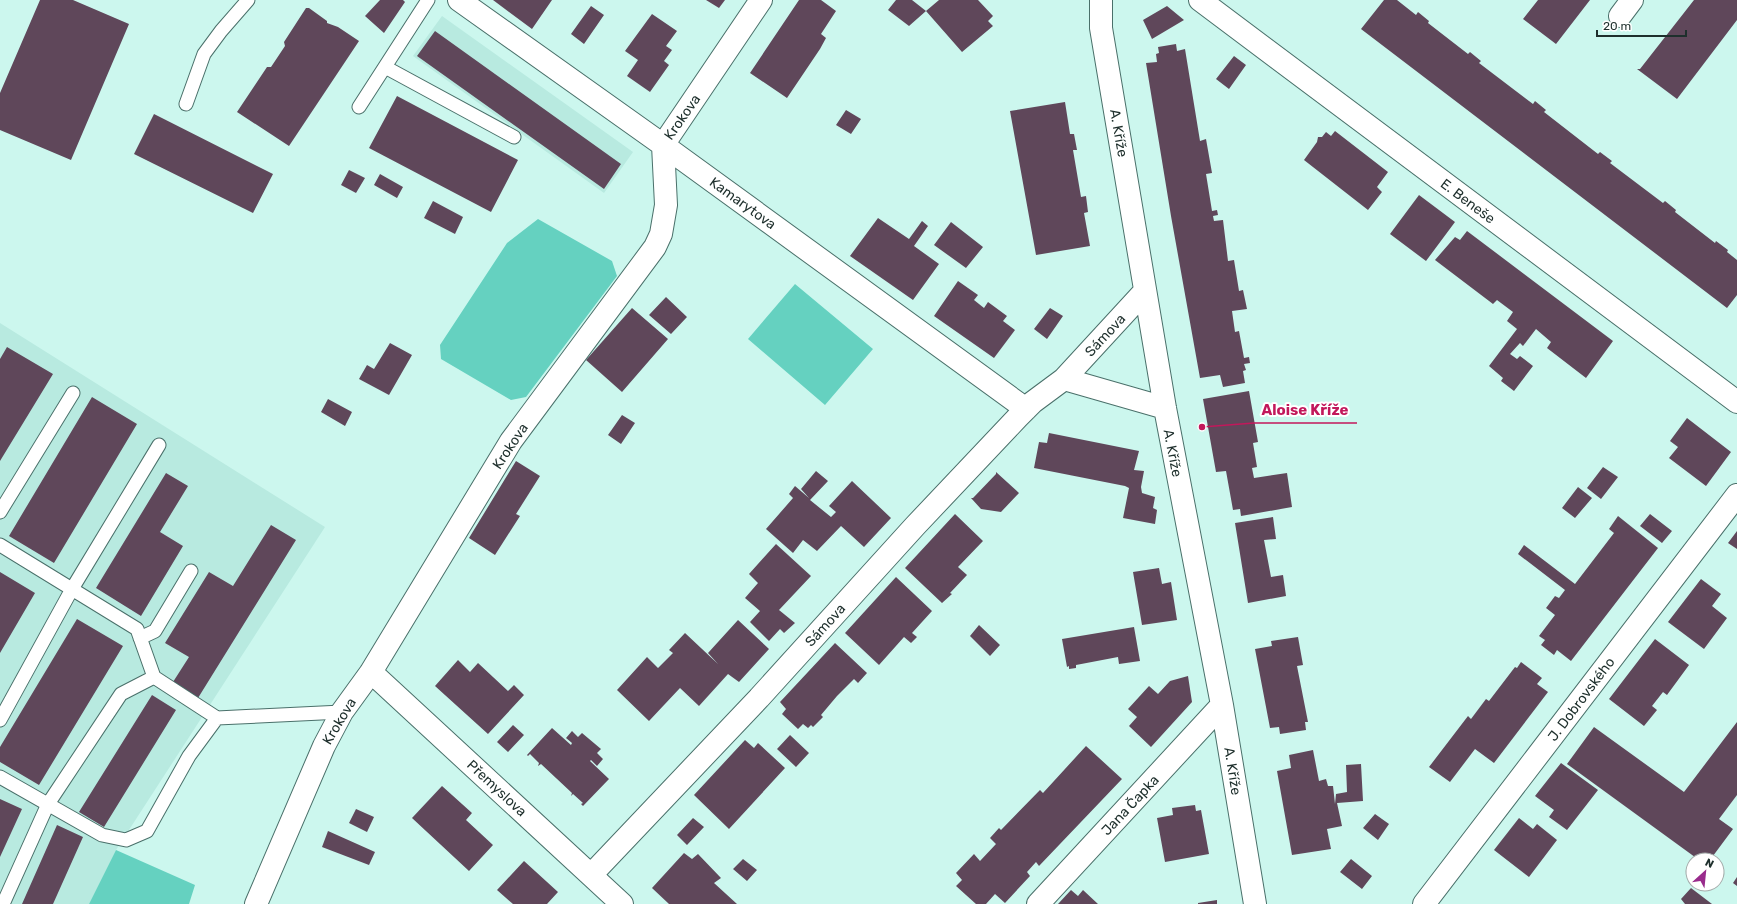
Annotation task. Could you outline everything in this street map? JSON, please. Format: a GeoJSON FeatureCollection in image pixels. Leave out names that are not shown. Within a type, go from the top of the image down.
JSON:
{"type":"FeatureCollection","features":[{"type":"Feature","properties":{"kind":"street","name":"Kamarytova"},"geometry":{"type":"LineString","coordinates":[[459,0],[663,145],[1026,409]]}},
{"type":"Feature","properties":{"kind":"street","name":"Krokova"},"geometry":{"type":"LineString","coordinates":[[256,904],[324,746],[342,712],[371,672],[511,441],[656,247],[666,205],[663,145],[761,0]]}},
{"type":"Feature","properties":{"kind":"street","name":"A. Kříže"},"geometry":{"type":"LineString","coordinates":[[1101,0],[1101,28],[1136,230],[1164,408],[1222,705],[1255,904]]}},
{"type":"Feature","properties":{"kind":"street","name":"E. Beneše"},"geometry":{"type":"LineString","coordinates":[[1200,0],[1737,402]]}},
{"type":"Feature","properties":{"kind":"street","name":"Sámova"},"geometry":{"type":"LineString","coordinates":[[591,875],[759,698],[915,526],[1026,409],[1064,379],[1145,291]]}},
{"type":"Feature","properties":{"kind":"street"},"geometry":{"type":"LineString","coordinates":[[1064,379],[1164,408]]}},
{"type":"Feature","properties":{"kind":"street","name":"J. Dobrovského"},"geometry":{"type":"LineString","coordinates":[[1424,904],[1737,495]]}},
{"type":"Feature","properties":{"kind":"street","name":"Přemyslova"},"geometry":{"type":"LineString","coordinates":[[371,672],[622,904]]}},
{"type":"Feature","properties":{"kind":"street","name":"Jana Čapka"},"geometry":{"type":"LineString","coordinates":[[1038,904],[1222,705]]}},
{"type":"Feature","properties":{"kind":"lane"},"geometry":{"type":"LineString","coordinates":[[186,104],[204,54],[221,31],[248,0]]}},
{"type":"Feature","properties":{"kind":"lane"},"geometry":{"type":"LineString","coordinates":[[359,107],[428,0]]}},
{"type":"Feature","properties":{"kind":"lane"},"geometry":{"type":"LineString","coordinates":[[385,67],[514,137]]}},
{"type":"Feature","properties":{"kind":"lane"},"geometry":{"type":"LineString","coordinates":[[0,512],[73,393]]}},
{"type":"Feature","properties":{"kind":"lane"},"geometry":{"type":"LineString","coordinates":[[0,720],[72,589],[159,445]]}},
{"type":"Feature","properties":{"kind":"lane"},"geometry":{"type":"LineString","coordinates":[[0,545],[137,629],[154,678],[217,718],[342,712]]}},
{"type":"Feature","properties":{"kind":"lane"},"geometry":{"type":"LineString","coordinates":[[140,638],[155,631],[191,571]]}},
{"type":"Feature","properties":{"kind":"lane"},"geometry":{"type":"LineString","coordinates":[[3,904],[48,804],[121,694],[154,678]]}},
{"type":"Feature","properties":{"kind":"lane"},"geometry":{"type":"LineString","coordinates":[[0,777],[102,835],[126,840],[147,831],[189,756],[217,718]]}},
{"type":"Feature","properties":{"kind":"shaded area"},"geometry":{"type":"Polygon","coordinates":[[[442,16],[633,152],[604,193],[413,56],[442,16]]]}},
{"type":"Feature","properties":{"kind":"shaded area"},"geometry":{"type":"Polygon","coordinates":[[[0,323],[325,527],[116,850],[89,904],[0,904],[0,323]]]}},
{"type":"Feature","properties":{"kind":"green space"},"geometry":{"type":"Polygon","coordinates":[[[538,219],[612,261],[617,276],[526,397],[511,400],[441,359],[440,345],[507,243],[538,219]]]}},
{"type":"Feature","properties":{"kind":"green space"},"geometry":{"type":"Polygon","coordinates":[[[795,284],[873,349],[825,405],[748,339],[795,284]]]}},
{"type":"Feature","properties":{"kind":"green space"},"geometry":{"type":"Polygon","coordinates":[[[116,850],[195,885],[189,904],[89,904],[116,850]]]}},
{"type":"Feature","properties":{"kind":"building"},"geometry":{"type":"Polygon","coordinates":[[[40,0],[73,0],[129,24],[71,160],[0,130],[0,93],[40,0]]]}},
{"type":"Feature","properties":{"kind":"building"},"geometry":{"type":"Polygon","coordinates":[[[380,0],[403,0],[405,2],[384,33],[365,16],[380,0]]]}},
{"type":"Feature","properties":{"kind":"building"},"geometry":{"type":"Polygon","coordinates":[[[493,0],[552,0],[532,29],[493,0]]]}},
{"type":"Feature","properties":{"kind":"building"},"geometry":{"type":"Polygon","coordinates":[[[706,0],[725,0],[719,8],[706,0]]]}},
{"type":"Feature","properties":{"kind":"building"},"geometry":{"type":"Polygon","coordinates":[[[799,0],[821,0],[836,11],[821,34],[826,38],[820,49],[787,98],[750,73],[799,0]]]}},
{"type":"Feature","properties":{"kind":"building"},"geometry":{"type":"Polygon","coordinates":[[[896,0],[912,0],[926,11],[909,26],[888,10],[896,0]]]}},
{"type":"Feature","properties":{"kind":"building"},"geometry":{"type":"Polygon","coordinates":[[[939,0],[978,0],[993,16],[988,21],[993,26],[962,52],[926,11],[939,0]]]}},
{"type":"Feature","properties":{"kind":"building"},"geometry":{"type":"Polygon","coordinates":[[[1384,0],[1397,0],[1416,15],[1418,12],[1429,21],[1428,23],[1468,54],[1470,52],[1481,61],[1479,63],[1533,104],[1535,101],[1546,110],[1544,112],[1598,154],[1600,152],[1612,161],[1610,163],[1663,203],[1665,201],[1676,210],[1675,212],[1715,243],[1716,241],[1728,250],[1727,252],[1737,260],[1737,295],[1727,308],[1361,29],[1384,0]]]}},
{"type":"Feature","properties":{"kind":"building"},"geometry":{"type":"Polygon","coordinates":[[[1538,0],[1590,0],[1556,44],[1523,19],[1538,0]]]}},
{"type":"Feature","properties":{"kind":"building"},"geometry":{"type":"Polygon","coordinates":[[[1694,0],[1737,0],[1737,20],[1677,99],[1637,69],[1640,69],[1694,0]]]}},
{"type":"Feature","properties":{"kind":"building"},"geometry":{"type":"Polygon","coordinates":[[[591,6],[604,15],[584,44],[571,34],[591,6]]]}},
{"type":"Feature","properties":{"kind":"building"},"geometry":{"type":"Polygon","coordinates":[[[1167,6],[1184,20],[1152,39],[1143,20],[1167,6]]]}},
{"type":"Feature","properties":{"kind":"building"},"geometry":{"type":"Polygon","coordinates":[[[306,8],[309,8],[327,21],[327,23],[338,27],[359,41],[289,146],[237,112],[267,67],[271,67],[285,46],[284,42],[306,8]]]}},
{"type":"Feature","properties":{"kind":"building"},"geometry":{"type":"Polygon","coordinates":[[[652,14],[677,31],[666,46],[672,50],[664,61],[669,65],[650,92],[627,76],[638,60],[625,51],[652,14]]]}},
{"type":"Feature","properties":{"kind":"building"},"geometry":{"type":"Polygon","coordinates":[[[435,31],[621,164],[604,189],[417,56],[435,31]]]}},
{"type":"Feature","properties":{"kind":"building"},"geometry":{"type":"Polygon","coordinates":[[[1176,44],[1177,51],[1185,49],[1200,141],[1206,139],[1212,173],[1206,174],[1212,211],[1217,210],[1218,215],[1213,216],[1214,221],[1223,220],[1228,261],[1234,260],[1239,291],[1243,290],[1247,309],[1232,311],[1235,332],[1239,331],[1244,358],[1249,357],[1250,363],[1244,364],[1246,370],[1243,371],[1245,383],[1223,387],[1220,375],[1200,378],[1171,216],[1146,63],[1157,62],[1156,54],[1159,53],[1158,47],[1176,44]]]}},
{"type":"Feature","properties":{"kind":"building"},"geometry":{"type":"Polygon","coordinates":[[[1234,56],[1246,65],[1229,89],[1216,79],[1234,56]]]}},
{"type":"Feature","properties":{"kind":"building"},"geometry":{"type":"Polygon","coordinates":[[[397,96],[518,160],[491,212],[369,148],[397,96]]]}},
{"type":"Feature","properties":{"kind":"building"},"geometry":{"type":"Polygon","coordinates":[[[1065,102],[1070,134],[1074,134],[1077,150],[1073,150],[1081,197],[1086,196],[1088,212],[1084,213],[1090,246],[1036,255],[1010,111],[1065,102]]]}},
{"type":"Feature","properties":{"kind":"building"},"geometry":{"type":"Polygon","coordinates":[[[846,110],[861,119],[851,134],[836,125],[846,110]]]}},
{"type":"Feature","properties":{"kind":"building"},"geometry":{"type":"Polygon","coordinates":[[[154,114],[273,174],[253,213],[134,154],[154,114]]]}},
{"type":"Feature","properties":{"kind":"building"},"geometry":{"type":"Polygon","coordinates":[[[1335,131],[1388,172],[1377,187],[1382,192],[1368,210],[1304,160],[1317,142],[1318,137],[1322,137],[1326,132],[1331,136],[1335,131]]]}},
{"type":"Feature","properties":{"kind":"building"},"geometry":{"type":"Polygon","coordinates":[[[349,170],[365,178],[356,193],[341,185],[349,170]]]}},
{"type":"Feature","properties":{"kind":"building"},"geometry":{"type":"Polygon","coordinates":[[[380,174],[403,187],[397,198],[374,185],[380,174]]]}},
{"type":"Feature","properties":{"kind":"building"},"geometry":{"type":"Polygon","coordinates":[[[1419,195],[1455,222],[1426,261],[1390,234],[1419,195]]]}},
{"type":"Feature","properties":{"kind":"building"},"geometry":{"type":"Polygon","coordinates":[[[433,201],[463,217],[455,234],[424,218],[433,201]]]}},
{"type":"Feature","properties":{"kind":"building"},"geometry":{"type":"Polygon","coordinates":[[[878,218],[909,239],[922,221],[928,226],[914,246],[939,264],[913,300],[850,256],[878,218]]]}},
{"type":"Feature","properties":{"kind":"building"},"geometry":{"type":"Polygon","coordinates":[[[951,222],[983,247],[966,268],[934,245],[951,222]]]}},
{"type":"Feature","properties":{"kind":"building"},"geometry":{"type":"Polygon","coordinates":[[[1467,231],[1613,341],[1586,378],[1547,348],[1551,342],[1536,329],[1523,346],[1520,343],[1510,354],[1517,359],[1520,356],[1533,366],[1514,391],[1501,381],[1503,378],[1489,366],[1517,329],[1507,321],[1513,312],[1497,300],[1493,304],[1435,260],[1455,237],[1460,240],[1467,231]]]}},
{"type":"Feature","properties":{"kind":"building"},"geometry":{"type":"Polygon","coordinates":[[[958,281],[978,295],[974,300],[984,308],[988,302],[1007,316],[1003,321],[1015,330],[994,358],[934,316],[958,281]]]}},
{"type":"Feature","properties":{"kind":"building"},"geometry":{"type":"Polygon","coordinates":[[[666,297],[687,317],[671,334],[649,315],[666,297]]]}},
{"type":"Feature","properties":{"kind":"building"},"geometry":{"type":"Polygon","coordinates":[[[632,308],[668,339],[622,392],[586,360],[632,308]]]}},
{"type":"Feature","properties":{"kind":"building"},"geometry":{"type":"Polygon","coordinates":[[[1050,308],[1063,316],[1047,339],[1034,329],[1050,308]]]}},
{"type":"Feature","properties":{"kind":"building"},"geometry":{"type":"Polygon","coordinates":[[[390,343],[412,355],[389,395],[359,379],[367,365],[374,369],[390,343]]]}},
{"type":"Feature","properties":{"kind":"building"},"geometry":{"type":"Polygon","coordinates":[[[7,347],[53,374],[0,461],[0,359],[7,347]]]}},
{"type":"Feature","properties":{"kind":"building"},"geometry":{"type":"Polygon","coordinates":[[[1249,391],[1258,442],[1253,443],[1257,467],[1252,468],[1254,478],[1287,473],[1292,507],[1241,516],[1240,509],[1233,510],[1226,471],[1216,472],[1203,399],[1249,391]]]}},
{"type":"Feature","properties":{"kind":"building"},"geometry":{"type":"Polygon","coordinates":[[[92,397],[137,424],[54,563],[9,536],[92,397]]]}},
{"type":"Feature","properties":{"kind":"building"},"geometry":{"type":"Polygon","coordinates":[[[328,399],[352,412],[345,426],[321,412],[328,399]]]}},
{"type":"Feature","properties":{"kind":"building"},"geometry":{"type":"Polygon","coordinates":[[[622,415],[635,423],[621,444],[608,435],[622,415]]]}},
{"type":"Feature","properties":{"kind":"building"},"geometry":{"type":"Polygon","coordinates":[[[1687,418],[1731,452],[1706,486],[1669,458],[1678,447],[1670,441],[1687,418]]]}},
{"type":"Feature","properties":{"kind":"building"},"geometry":{"type":"Polygon","coordinates":[[[1049,433],[1139,451],[1134,470],[1144,471],[1141,487],[1142,493],[1155,497],[1153,508],[1157,510],[1155,524],[1123,518],[1129,488],[1125,486],[1034,468],[1039,442],[1047,443],[1049,433]]]}},
{"type":"Feature","properties":{"kind":"building"},"geometry":{"type":"Polygon","coordinates":[[[516,461],[540,476],[516,514],[520,516],[495,555],[469,538],[516,461]]]}},
{"type":"Feature","properties":{"kind":"building"},"geometry":{"type":"Polygon","coordinates":[[[1603,467],[1618,477],[1601,499],[1587,488],[1603,467]]]}},
{"type":"Feature","properties":{"kind":"building"},"geometry":{"type":"Polygon","coordinates":[[[816,471],[828,481],[810,500],[831,517],[836,512],[829,506],[852,481],[891,518],[864,547],[841,526],[817,551],[803,540],[793,553],[766,529],[793,498],[789,494],[795,486],[809,498],[801,489],[816,471]]]}},
{"type":"Feature","properties":{"kind":"building"},"geometry":{"type":"Polygon","coordinates":[[[996,472],[1019,493],[1001,512],[981,509],[971,498],[973,498],[996,474],[996,472]]]}},
{"type":"Feature","properties":{"kind":"building"},"geometry":{"type":"Polygon","coordinates":[[[166,473],[188,486],[160,532],[183,546],[141,616],[96,588],[166,473]]]}},
{"type":"Feature","properties":{"kind":"building"},"geometry":{"type":"Polygon","coordinates":[[[1578,487],[1592,498],[1575,518],[1562,508],[1578,487]]]}},
{"type":"Feature","properties":{"kind":"building"},"geometry":{"type":"Polygon","coordinates":[[[955,514],[983,541],[958,567],[967,575],[950,593],[952,594],[942,603],[905,568],[955,514]]]}},
{"type":"Feature","properties":{"kind":"building"},"geometry":{"type":"Polygon","coordinates":[[[1650,514],[1672,531],[1662,543],[1640,526],[1650,514]]]}},
{"type":"Feature","properties":{"kind":"building"},"geometry":{"type":"Polygon","coordinates":[[[1618,516],[1658,548],[1571,661],[1557,650],[1554,655],[1541,645],[1545,640],[1539,636],[1555,615],[1546,608],[1555,596],[1559,598],[1565,590],[1518,554],[1524,545],[1575,584],[1614,533],[1609,529],[1618,516]]]}},
{"type":"Feature","properties":{"kind":"building"},"geometry":{"type":"Polygon","coordinates":[[[1273,517],[1276,539],[1264,540],[1271,577],[1283,575],[1286,596],[1248,603],[1235,523],[1273,517]]]}},
{"type":"Feature","properties":{"kind":"building"},"geometry":{"type":"Polygon","coordinates":[[[271,525],[296,540],[198,698],[173,682],[189,657],[165,643],[209,572],[233,586],[271,525]]]}},
{"type":"Feature","properties":{"kind":"building"},"geometry":{"type":"Polygon","coordinates":[[[1737,531],[1737,549],[1728,543],[1737,531]]]}},
{"type":"Feature","properties":{"kind":"building"},"geometry":{"type":"Polygon","coordinates":[[[776,544],[811,576],[779,610],[795,623],[784,633],[780,629],[769,641],[750,622],[760,611],[745,598],[758,583],[749,574],[776,544]]]}},
{"type":"Feature","properties":{"kind":"building"},"geometry":{"type":"Polygon","coordinates":[[[1159,568],[1162,584],[1171,582],[1177,620],[1142,625],[1133,572],[1159,568]]]}},
{"type":"Feature","properties":{"kind":"building"},"geometry":{"type":"Polygon","coordinates":[[[0,572],[35,593],[0,653],[0,572]]]}},
{"type":"Feature","properties":{"kind":"building"},"geometry":{"type":"Polygon","coordinates":[[[896,577],[932,611],[912,633],[917,637],[911,643],[904,637],[879,665],[845,633],[896,577]]]}},
{"type":"Feature","properties":{"kind":"building"},"geometry":{"type":"Polygon","coordinates":[[[1701,579],[1721,594],[1712,606],[1727,618],[1704,649],[1668,622],[1701,579]]]}},
{"type":"Feature","properties":{"kind":"building"},"geometry":{"type":"Polygon","coordinates":[[[77,619],[123,646],[39,785],[0,762],[0,747],[77,619]]]}},
{"type":"Feature","properties":{"kind":"building"},"geometry":{"type":"Polygon","coordinates":[[[738,620],[769,649],[739,682],[728,674],[699,706],[680,688],[649,721],[617,690],[647,657],[658,668],[673,653],[669,650],[685,633],[718,664],[708,653],[738,620]]]}},
{"type":"Feature","properties":{"kind":"building"},"geometry":{"type":"Polygon","coordinates":[[[979,625],[1000,645],[990,656],[970,636],[979,625]]]}},
{"type":"Feature","properties":{"kind":"building"},"geometry":{"type":"Polygon","coordinates":[[[1134,627],[1140,661],[1119,664],[1118,657],[1076,665],[1076,668],[1069,669],[1069,666],[1067,667],[1062,639],[1134,627]]]}},
{"type":"Feature","properties":{"kind":"building"},"geometry":{"type":"Polygon","coordinates":[[[1298,637],[1303,665],[1297,666],[1308,722],[1305,722],[1306,730],[1280,734],[1279,727],[1270,728],[1255,649],[1272,646],[1271,641],[1298,637]]]}},
{"type":"Feature","properties":{"kind":"building"},"geometry":{"type":"Polygon","coordinates":[[[1655,639],[1689,665],[1667,695],[1663,692],[1652,706],[1657,710],[1644,726],[1609,699],[1655,639]]]}},
{"type":"Feature","properties":{"kind":"building"},"geometry":{"type":"Polygon","coordinates":[[[835,643],[867,673],[858,683],[854,679],[837,696],[821,715],[823,717],[813,727],[811,725],[808,728],[803,724],[798,729],[782,714],[786,709],[780,702],[835,643]]]}},
{"type":"Feature","properties":{"kind":"building"},"geometry":{"type":"Polygon","coordinates":[[[458,660],[470,672],[478,663],[508,691],[514,685],[524,695],[488,734],[435,686],[458,660]]]}},
{"type":"Feature","properties":{"kind":"building"},"geometry":{"type":"Polygon","coordinates":[[[1521,662],[1542,678],[1537,684],[1548,692],[1494,763],[1475,749],[1450,782],[1429,767],[1468,716],[1471,719],[1486,699],[1489,701],[1515,667],[1517,668],[1521,662]]]}},
{"type":"Feature","properties":{"kind":"building"},"geometry":{"type":"Polygon","coordinates":[[[1188,676],[1192,702],[1151,747],[1129,726],[1137,717],[1128,709],[1149,686],[1158,694],[1170,681],[1188,676]]]}},
{"type":"Feature","properties":{"kind":"building"},"geometry":{"type":"Polygon","coordinates":[[[152,695],[176,710],[104,827],[79,812],[152,695]]]}},
{"type":"Feature","properties":{"kind":"building"},"geometry":{"type":"Polygon","coordinates":[[[1737,722],[1737,795],[1719,819],[1733,829],[1716,852],[1688,852],[1567,764],[1594,727],[1684,792],[1737,722]]]}},
{"type":"Feature","properties":{"kind":"building"},"geometry":{"type":"Polygon","coordinates":[[[513,725],[524,735],[508,752],[497,742],[513,725]]]}},
{"type":"Feature","properties":{"kind":"building"},"geometry":{"type":"Polygon","coordinates":[[[552,728],[571,745],[572,743],[566,738],[572,731],[578,737],[582,733],[601,749],[597,753],[603,759],[597,766],[591,760],[590,761],[609,779],[583,806],[581,804],[583,803],[573,794],[571,796],[572,793],[541,764],[538,766],[539,763],[530,754],[528,756],[527,755],[552,728]]]}},
{"type":"Feature","properties":{"kind":"building"},"geometry":{"type":"Polygon","coordinates":[[[790,735],[809,753],[796,767],[777,749],[790,735]]]}},
{"type":"Feature","properties":{"kind":"building"},"geometry":{"type":"Polygon","coordinates":[[[745,740],[754,748],[758,743],[785,768],[729,829],[694,795],[745,740]]]}},
{"type":"Feature","properties":{"kind":"building"},"geometry":{"type":"Polygon","coordinates":[[[1086,746],[1122,779],[1039,866],[1036,862],[1027,872],[1030,876],[1005,903],[995,894],[986,904],[976,904],[956,886],[962,880],[956,873],[974,854],[980,861],[996,844],[990,838],[999,828],[1001,830],[1040,790],[1043,793],[1086,746]]]}},
{"type":"Feature","properties":{"kind":"building"},"geometry":{"type":"Polygon","coordinates":[[[1313,750],[1319,781],[1326,779],[1328,786],[1333,786],[1335,804],[1336,794],[1347,792],[1346,765],[1361,764],[1363,801],[1337,803],[1342,826],[1327,829],[1331,849],[1292,855],[1277,771],[1291,768],[1289,755],[1313,750]]]}},
{"type":"Feature","properties":{"kind":"building"},"geometry":{"type":"Polygon","coordinates":[[[1561,763],[1598,790],[1567,830],[1549,817],[1554,810],[1535,796],[1561,763]]]}},
{"type":"Feature","properties":{"kind":"building"},"geometry":{"type":"Polygon","coordinates":[[[442,786],[472,813],[466,820],[493,845],[469,871],[412,818],[442,786]]]}},
{"type":"Feature","properties":{"kind":"building"},"geometry":{"type":"Polygon","coordinates":[[[0,799],[22,809],[0,857],[0,799]]]}},
{"type":"Feature","properties":{"kind":"building"},"geometry":{"type":"Polygon","coordinates":[[[1195,805],[1196,811],[1201,810],[1209,854],[1165,862],[1157,818],[1173,815],[1172,808],[1195,805]]]}},
{"type":"Feature","properties":{"kind":"building"},"geometry":{"type":"Polygon","coordinates":[[[356,809],[374,817],[367,832],[349,823],[356,809]]]}},
{"type":"Feature","properties":{"kind":"building"},"geometry":{"type":"Polygon","coordinates":[[[1375,814],[1389,824],[1378,840],[1363,828],[1375,814]]]}},
{"type":"Feature","properties":{"kind":"building"},"geometry":{"type":"Polygon","coordinates":[[[693,818],[704,827],[687,845],[677,835],[693,818]]]}},
{"type":"Feature","properties":{"kind":"building"},"geometry":{"type":"Polygon","coordinates":[[[1519,818],[1533,829],[1537,824],[1557,840],[1529,877],[1494,850],[1519,818]]]}},
{"type":"Feature","properties":{"kind":"building"},"geometry":{"type":"Polygon","coordinates":[[[57,825],[83,837],[53,904],[22,904],[57,825]]]}},
{"type":"Feature","properties":{"kind":"building"},"geometry":{"type":"Polygon","coordinates":[[[328,831],[375,852],[369,865],[322,847],[328,831]]]}},
{"type":"Feature","properties":{"kind":"building"},"geometry":{"type":"Polygon","coordinates":[[[684,853],[692,859],[698,854],[721,878],[714,883],[737,904],[669,904],[652,888],[684,853]]]}},
{"type":"Feature","properties":{"kind":"building"},"geometry":{"type":"Polygon","coordinates":[[[743,859],[757,870],[747,881],[733,869],[743,859]]]}},
{"type":"Feature","properties":{"kind":"building"},"geometry":{"type":"Polygon","coordinates":[[[1351,859],[1372,876],[1362,889],[1340,872],[1351,859]]]}},
{"type":"Feature","properties":{"kind":"building"},"geometry":{"type":"Polygon","coordinates":[[[524,861],[558,892],[547,904],[513,904],[497,890],[524,861]]]}},
{"type":"Feature","properties":{"kind":"building"},"geometry":{"type":"Polygon","coordinates":[[[1737,877],[1737,886],[1733,883],[1737,877]]]}},
{"type":"Feature","properties":{"kind":"building"},"geometry":{"type":"Polygon","coordinates":[[[1071,890],[1078,896],[1083,890],[1098,904],[1058,904],[1071,890]]]}},
{"type":"Feature","properties":{"kind":"building"},"geometry":{"type":"Polygon","coordinates":[[[1687,892],[1696,892],[1712,904],[1685,904],[1681,899],[1687,892]]]}},
{"type":"Feature","properties":{"kind":"building"},"geometry":{"type":"Polygon","coordinates":[[[1217,900],[1217,904],[1198,904],[1198,903],[1217,900]]]}},
{"type":"Feature","properties":{"kind":"place","name":"Aloise Kříže"},"geometry":{"type":"Point","coordinates":[1202,427]}}]}
